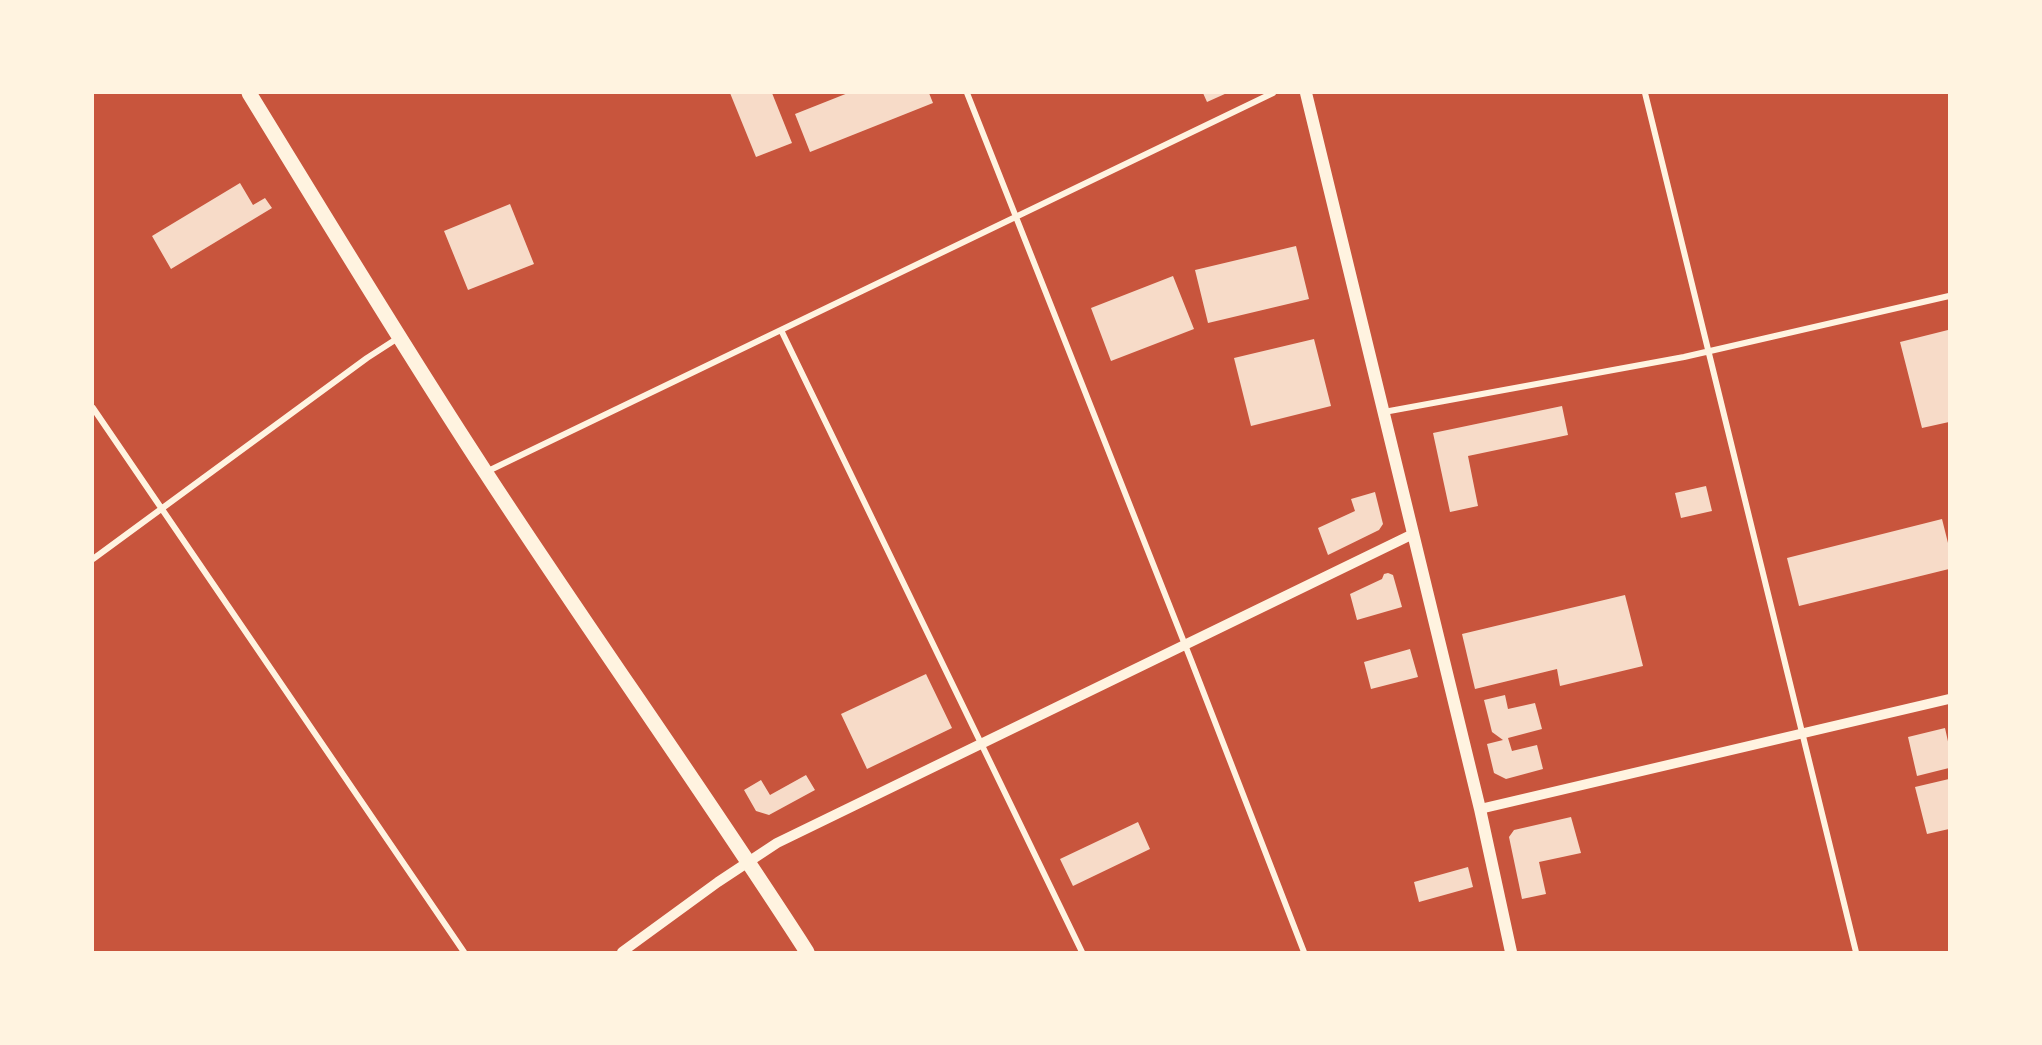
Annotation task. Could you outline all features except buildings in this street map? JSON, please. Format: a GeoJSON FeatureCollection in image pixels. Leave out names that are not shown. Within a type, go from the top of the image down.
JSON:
{"type":"FeatureCollection","features":[{"type":"Feature","properties":{"kind":"main road"},"geometry":{"type":"LineString","coordinates":[[249,93],[398,338],[485,472],[807,952]]}},
{"type":"Feature","properties":{"kind":"main road"},"geometry":{"type":"LineString","coordinates":[[1306,93],[1480,809],[1511,952]]}},
{"type":"Feature","properties":{"kind":"street"},"geometry":{"type":"LineString","coordinates":[[967,93],[1304,952]]}},
{"type":"Feature","properties":{"kind":"street"},"geometry":{"type":"LineString","coordinates":[[485,472],[1273,93]]}},
{"type":"Feature","properties":{"kind":"street"},"geometry":{"type":"LineString","coordinates":[[1645,93],[1857,952]]}},
{"type":"Feature","properties":{"kind":"street"},"geometry":{"type":"LineString","coordinates":[[1384,412],[1708,352],[1949,296]]}},
{"type":"Feature","properties":{"kind":"street"},"geometry":{"type":"LineString","coordinates":[[781,330],[1082,952]]}},
{"type":"Feature","properties":{"kind":"street"},"geometry":{"type":"LineString","coordinates":[[93,559],[367,358],[398,338]]}},
{"type":"Feature","properties":{"kind":"street"},"geometry":{"type":"LineString","coordinates":[[93,408],[464,952]]}},
{"type":"Feature","properties":{"kind":"street"},"geometry":{"type":"LineString","coordinates":[[622,952],[748,861],[777,843],[1413,534]]}},
{"type":"Feature","properties":{"kind":"street"},"geometry":{"type":"LineString","coordinates":[[1480,809],[1949,699]]}}]}
